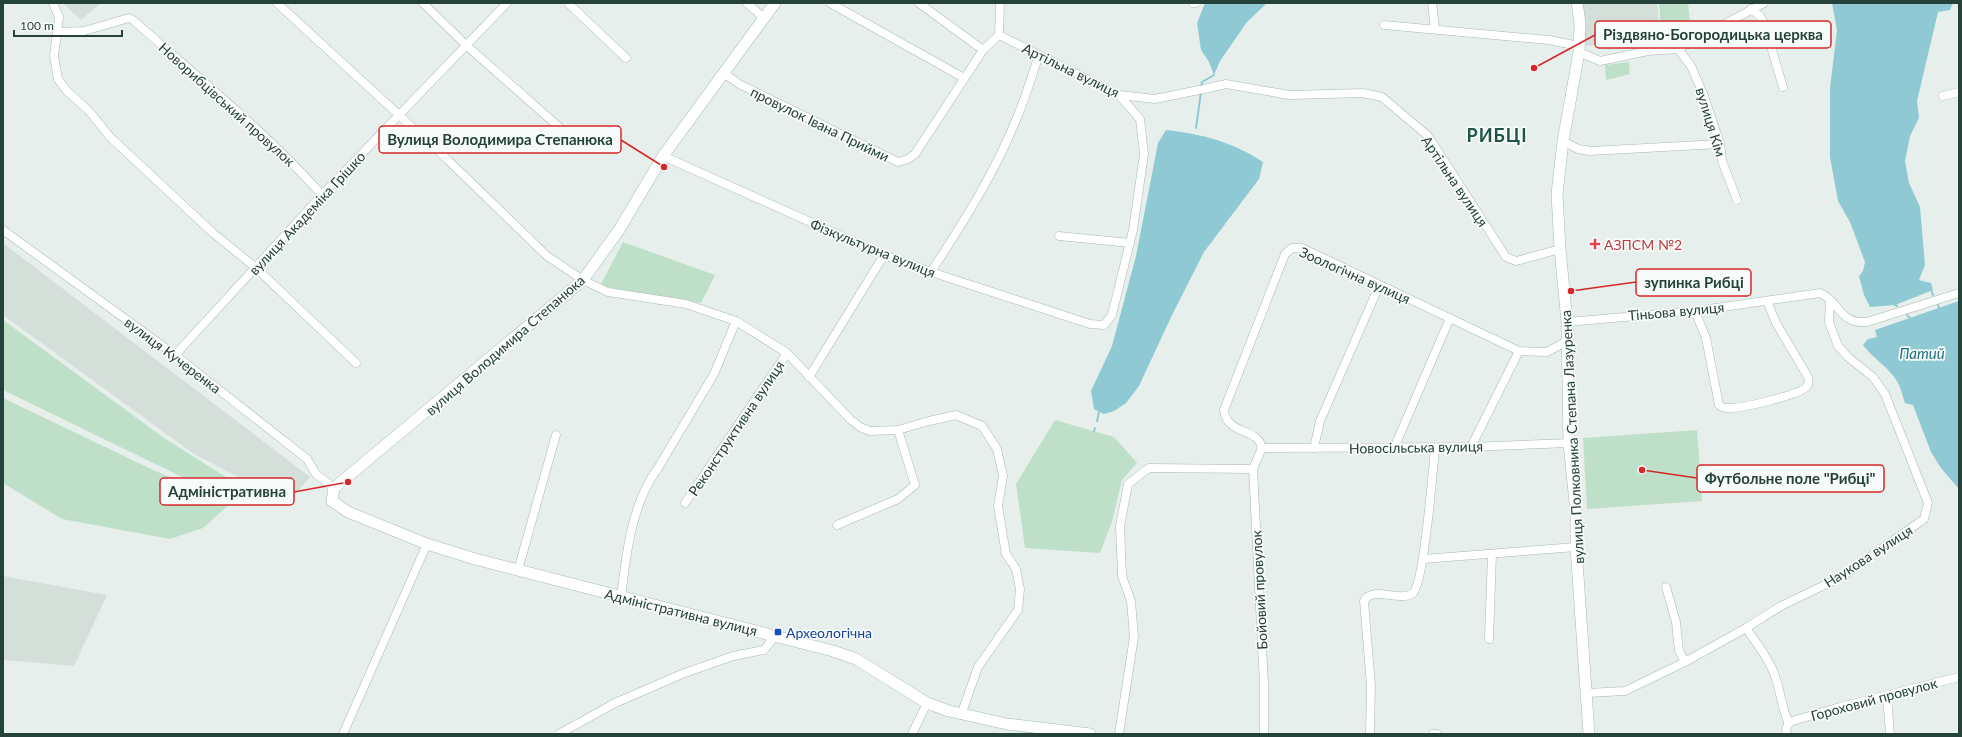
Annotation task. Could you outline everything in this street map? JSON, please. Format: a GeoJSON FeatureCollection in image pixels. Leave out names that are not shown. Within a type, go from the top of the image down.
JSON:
{"type":"FeatureCollection","features":[{"type":"Feature","properties":{"kind":"street"},"geometry":{"type":"LineString","coordinates":[[53,3],[59,17],[54,56],[58,79],[67,91],[89,111],[110,137],[213,233],[255,268],[356,363]]}},
{"type":"Feature","properties":{"kind":"street","name":"Реконструктивна вулиця"},"geometry":{"type":"LineString","coordinates":[[277,3],[398,116],[449,161],[547,256],[583,280],[608,292],[686,304],[736,322],[759,334],[787,353],[860,427],[870,431],[898,430],[929,420],[956,415],[982,426],[997,449],[1003,476],[998,506],[1006,554],[1016,569],[1020,589],[1018,610],[978,667],[961,715]]}},
{"type":"Feature","properties":{"kind":"street"},"geometry":{"type":"LineString","coordinates":[[423,3],[467,46],[568,135]]}},
{"type":"Feature","properties":{"kind":"street","name":"вулиця Академіка Грішко"},"geometry":{"type":"LineString","coordinates":[[175,355],[322,195],[507,3]]}},
{"type":"Feature","properties":{"kind":"street"},"geometry":{"type":"LineString","coordinates":[[568,3],[626,58]]}},
{"type":"Feature","properties":{"kind":"street"},"geometry":{"type":"LineString","coordinates":[[747,3],[764,18]]}},
{"type":"Feature","properties":{"kind":"street","name":"вулиця Володимира Степанюка"},"geometry":{"type":"LineString","coordinates":[[334,488],[583,280],[619,230],[663,156],[775,3]]}},
{"type":"Feature","properties":{"kind":"street"},"geometry":{"type":"LineString","coordinates":[[830,3],[964,78]]}},
{"type":"Feature","properties":{"kind":"street"},"geometry":{"type":"LineString","coordinates":[[918,3],[983,50]]}},
{"type":"Feature","properties":{"kind":"street"},"geometry":{"type":"LineString","coordinates":[[1000,3],[1000,35]]}},
{"type":"Feature","properties":{"kind":"street"},"geometry":{"type":"LineString","coordinates":[[1432,3],[1435,29]]}},
{"type":"Feature","properties":{"kind":"street","name":"вулиця Полковника Степана Лазуренка"},"geometry":{"type":"LineString","coordinates":[[1577,3],[1580,23],[1579,49],[1563,141],[1557,194],[1568,341],[1569,443],[1576,512],[1576,546],[1589,734]]}},
{"type":"Feature","properties":{"kind":"street"},"geometry":{"type":"LineString","coordinates":[[1384,25],[1549,40],[1579,49],[1600,61],[1648,51],[1678,49],[1764,3]]}},
{"type":"Feature","properties":{"kind":"street"},"geometry":{"type":"LineString","coordinates":[[1751,9],[1760,16],[1764,23],[1783,87]]}},
{"type":"Feature","properties":{"kind":"street","name":"Новорибцівський провулок"},"geometry":{"type":"LineString","coordinates":[[58,32],[84,32],[129,18],[133,20],[305,175],[322,195]]}},
{"type":"Feature","properties":{"kind":"street","name":"провулок Івана Прийми"},"geometry":{"type":"LineString","coordinates":[[724,73],[739,84],[898,162],[908,159],[915,154],[983,50],[1000,35]]}},
{"type":"Feature","properties":{"kind":"street","name":"Артільна вулиця"},"geometry":{"type":"LineString","coordinates":[[1000,35],[1119,95],[1155,99],[1226,84],[1289,95],[1363,93],[1382,97],[1428,136],[1506,257],[1516,261],[1560,249]]}},
{"type":"Feature","properties":{"kind":"street","name":"вулиця Кім"},"geometry":{"type":"LineString","coordinates":[[1678,49],[1691,66],[1704,96],[1720,144],[1722,161],[1737,200]]}},
{"type":"Feature","properties":{"kind":"street"},"geometry":{"type":"LineString","coordinates":[[931,272],[961,226],[997,159],[1018,116],[1039,55]]}},
{"type":"Feature","properties":{"kind":"street"},"geometry":{"type":"LineString","coordinates":[[1943,96],[1959,92]]}},
{"type":"Feature","properties":{"kind":"street"},"geometry":{"type":"LineString","coordinates":[[1059,236],[1130,243],[1144,154],[1140,119],[1119,95]]}},
{"type":"Feature","properties":{"kind":"street"},"geometry":{"type":"LineString","coordinates":[[1563,141],[1578,148],[1590,151],[1720,144]]}},
{"type":"Feature","properties":{"kind":"street","name":"Фізкультурна вулиця"},"geometry":{"type":"LineString","coordinates":[[663,156],[884,255],[1090,324],[1104,325],[1112,314],[1130,243]]}},
{"type":"Feature","properties":{"kind":"street","name":"вулиця Кучеренка"},"geometry":{"type":"LineString","coordinates":[[3,230],[175,355],[308,459],[316,474],[334,488]]}},
{"type":"Feature","properties":{"kind":"street","name":"Зоологічна вулиця"},"geometry":{"type":"LineString","coordinates":[[1262,448],[1261,444],[1256,438],[1234,428],[1224,416],[1224,410],[1285,254],[1292,248],[1302,248],[1379,286],[1519,351],[1547,352],[1568,341]]}},
{"type":"Feature","properties":{"kind":"street"},"geometry":{"type":"LineString","coordinates":[[810,377],[884,255]]}},
{"type":"Feature","properties":{"kind":"street"},"geometry":{"type":"LineString","coordinates":[[1314,448],[1320,421],[1379,286]]}},
{"type":"Feature","properties":{"kind":"street","name":"Тіньова вулиця"},"geometry":{"type":"LineString","coordinates":[[1567,322],[1695,311],[1813,293],[1820,293],[1827,296],[1846,318],[1856,322],[1867,322],[1959,293]]}},
{"type":"Feature","properties":{"kind":"street","name":"Наукова вулиця"},"geometry":{"type":"LineString","coordinates":[[1587,693],[1625,691],[1684,662],[1746,628],[1781,606],[1841,577],[1924,519],[1928,502],[1885,394],[1873,377],[1848,357],[1838,346],[1829,322],[1830,300]]}},
{"type":"Feature","properties":{"kind":"street"},"geometry":{"type":"LineString","coordinates":[[1695,311],[1706,338],[1719,405],[1726,409],[1770,401],[1794,394],[1807,388],[1809,384],[1808,377],[1776,323],[1767,301]]}},
{"type":"Feature","properties":{"kind":"street"},"geometry":{"type":"LineString","coordinates":[[1394,448],[1450,318]]}},
{"type":"Feature","properties":{"kind":"street"},"geometry":{"type":"LineString","coordinates":[[621,597],[627,546],[648,482],[658,468],[714,374],[736,322]]}},
{"type":"Feature","properties":{"kind":"street"},"geometry":{"type":"LineString","coordinates":[[1471,447],[1519,351]]}},
{"type":"Feature","properties":{"kind":"street","name":"Реконструктивна вулиця"},"geometry":{"type":"LineString","coordinates":[[685,503],[787,353]]}},
{"type":"Feature","properties":{"kind":"street"},"geometry":{"type":"LineString","coordinates":[[836,525],[898,499],[915,485],[898,430]]}},
{"type":"Feature","properties":{"kind":"street"},"geometry":{"type":"LineString","coordinates":[[518,570],[556,435]]}},
{"type":"Feature","properties":{"kind":"street","name":"Новосільська вулиця"},"geometry":{"type":"LineString","coordinates":[[1262,448],[1435,448],[1569,443]]}},
{"type":"Feature","properties":{"kind":"street","name":"Бойовий провулок"},"geometry":{"type":"LineString","coordinates":[[1262,448],[1253,469],[1264,685],[1264,734]]}},
{"type":"Feature","properties":{"kind":"street"},"geometry":{"type":"LineString","coordinates":[[1370,734],[1371,686],[1364,601],[1368,596],[1374,595],[1406,595],[1413,592],[1417,586],[1422,559],[1435,448]]}},
{"type":"Feature","properties":{"kind":"street"},"geometry":{"type":"LineString","coordinates":[[1119,734],[1134,637],[1131,601],[1122,576],[1120,526],[1128,484],[1149,468],[1253,469]]}},
{"type":"Feature","properties":{"kind":"street","name":"Адміністративна вулиця"},"geometry":{"type":"LineString","coordinates":[[334,488],[332,501],[339,507],[427,544],[475,559],[833,651],[856,659],[927,703],[961,715],[1007,724],[1090,734]]}},
{"type":"Feature","properties":{"kind":"street"},"geometry":{"type":"LineString","coordinates":[[343,734],[427,544]]}},
{"type":"Feature","properties":{"kind":"street"},"geometry":{"type":"LineString","coordinates":[[1422,559],[1576,546]]}},
{"type":"Feature","properties":{"kind":"street"},"geometry":{"type":"LineString","coordinates":[[1489,639],[1492,554]]}},
{"type":"Feature","properties":{"kind":"street"},"geometry":{"type":"LineString","coordinates":[[1666,588],[1676,622],[1679,651],[1684,662]]}},
{"type":"Feature","properties":{"kind":"street"},"geometry":{"type":"LineString","coordinates":[[1746,628],[1767,659],[1776,678],[1788,727],[1778,734]]}},
{"type":"Feature","properties":{"kind":"street"},"geometry":{"type":"LineString","coordinates":[[559,734],[615,703],[682,674],[733,656],[764,650],[775,636]]}},
{"type":"Feature","properties":{"kind":"street","name":"Гороховий провулок"},"geometry":{"type":"LineString","coordinates":[[1788,727],[1840,707],[1959,677]]}},
{"type":"Feature","properties":{"kind":"street"},"geometry":{"type":"LineString","coordinates":[[1887,696],[1890,734]]}},
{"type":"Feature","properties":{"kind":"street"},"geometry":{"type":"LineString","coordinates":[[912,734],[927,703]]}},
{"type":"Feature","properties":{"kind":"shaded area"},"geometry":{"type":"Polygon","coordinates":[[[63,3],[101,3],[81,20],[63,3]]]}},
{"type":"Feature","properties":{"kind":"shaded area"},"geometry":{"type":"Polygon","coordinates":[[[1581,3],[1657,3],[1661,39],[1586,46],[1581,3]]]}},
{"type":"Feature","properties":{"kind":"shaded area"},"geometry":{"type":"Polygon","coordinates":[[[3,242],[310,477],[298,491],[244,480],[194,454],[3,315],[3,242]]]}},
{"type":"Feature","properties":{"kind":"shaded area"},"geometry":{"type":"Polygon","coordinates":[[[3,576],[107,595],[74,666],[3,660],[3,576]]]}},
{"type":"Feature","properties":{"kind":"green space"},"geometry":{"type":"Polygon","coordinates":[[[1659,3],[1688,3],[1690,23],[1661,26],[1659,3]]]}},
{"type":"Feature","properties":{"kind":"green space"},"geometry":{"type":"Polygon","coordinates":[[[1629,62],[1630,74],[1606,80],[1605,65],[1629,62]]]}},
{"type":"Feature","properties":{"kind":"green space"},"geometry":{"type":"Polygon","coordinates":[[[623,242],[715,275],[701,303],[600,286],[623,242]]]}},
{"type":"Feature","properties":{"kind":"green space"},"geometry":{"type":"Polygon","coordinates":[[[3,320],[164,438],[253,494],[217,494],[3,390],[3,320]]]}},
{"type":"Feature","properties":{"kind":"green space"},"geometry":{"type":"Polygon","coordinates":[[[3,398],[151,469],[231,503],[203,528],[170,539],[62,519],[3,483],[3,398]]]}},
{"type":"Feature","properties":{"kind":"green space"},"geometry":{"type":"Polygon","coordinates":[[[1055,420],[1114,437],[1137,463],[1122,480],[1112,522],[1100,553],[1025,548],[1016,484],[1055,420]]]}},
{"type":"Feature","properties":{"kind":"green space"},"geometry":{"type":"Polygon","coordinates":[[[1697,430],[1702,501],[1587,509],[1583,438],[1697,430]]]}},
{"type":"Feature","properties":{"kind":"water"},"geometry":{"type":"Polygon","coordinates":[[[1205,3],[1267,3],[1247,22],[1220,61],[1214,75],[1209,62],[1201,50],[1197,23],[1205,3]]]}},
{"type":"Feature","properties":{"kind":"water"},"geometry":{"type":"Polygon","coordinates":[[[1832,3],[1953,3],[1950,10],[1938,12],[1917,101],[1919,118],[1910,136],[1905,161],[1909,183],[1920,207],[1925,265],[1919,280],[1931,283],[1933,290],[1895,305],[1870,307],[1864,295],[1859,276],[1863,271],[1865,262],[1850,222],[1838,201],[1830,157],[1830,88],[1837,30],[1832,3]]]}},
{"type":"Feature","properties":{"kind":"water"},"geometry":{"type":"Polygon","coordinates":[[[1166,130],[1217,140],[1240,149],[1263,162],[1259,179],[1204,252],[1172,315],[1139,386],[1126,403],[1114,411],[1104,414],[1094,409],[1091,391],[1112,346],[1136,256],[1158,143],[1166,130]]]}},
{"type":"Feature","properties":{"kind":"water","name":"Патий"},"geometry":{"type":"Polygon","coordinates":[[[1959,301],[1959,489],[1941,468],[1931,452],[1913,405],[1905,403],[1896,379],[1863,345],[1868,339],[1877,337],[1875,330],[1959,301]]]}},
{"type":"Feature","properties":{"kind":"waterway"},"geometry":{"type":"LineString","coordinates":[[1201,88],[1202,82],[1214,75]]}},
{"type":"Feature","properties":{"kind":"waterway"},"geometry":{"type":"LineString","coordinates":[[1196,128],[1201,92]]}},
{"type":"Feature","properties":{"kind":"waterway"},"geometry":{"type":"LineString","coordinates":[[1931,290],[1933,295]]}},
{"type":"Feature","properties":{"kind":"waterway"},"geometry":{"type":"LineString","coordinates":[[1907,315],[1910,318]]}},
{"type":"Feature","properties":{"kind":"waterway"},"geometry":{"type":"LineString","coordinates":[[1097,421],[1099,412]]}},
{"type":"Feature","properties":{"kind":"place","name":"Різдвяно-Богородицька церква"},"geometry":{"type":"Point","coordinates":[1534,68]}},
{"type":"Feature","properties":{"kind":"place","name":"Вулиця Володимира Степанюка"},"geometry":{"type":"Point","coordinates":[664,167]}},
{"type":"Feature","properties":{"kind":"place","name":"АЗПСМ №2"},"geometry":{"type":"Point","coordinates":[1595,244]}},
{"type":"Feature","properties":{"kind":"place","name":"зупинка Рибці"},"geometry":{"type":"Point","coordinates":[1571,291]}},
{"type":"Feature","properties":{"kind":"place","name":"Футбольне поле \"Рибці\""},"geometry":{"type":"Point","coordinates":[1642,470]}},
{"type":"Feature","properties":{"kind":"place","name":"Адміністративна"},"geometry":{"type":"Point","coordinates":[348,482]}},
{"type":"Feature","properties":{"kind":"place","name":"Археологічна"},"geometry":{"type":"Point","coordinates":[778,632]}},
{"type":"Feature","properties":{"kind":"district","name":"РИБЦІ"},"geometry":{"type":"Point","coordinates":[1497,135]}}]}
